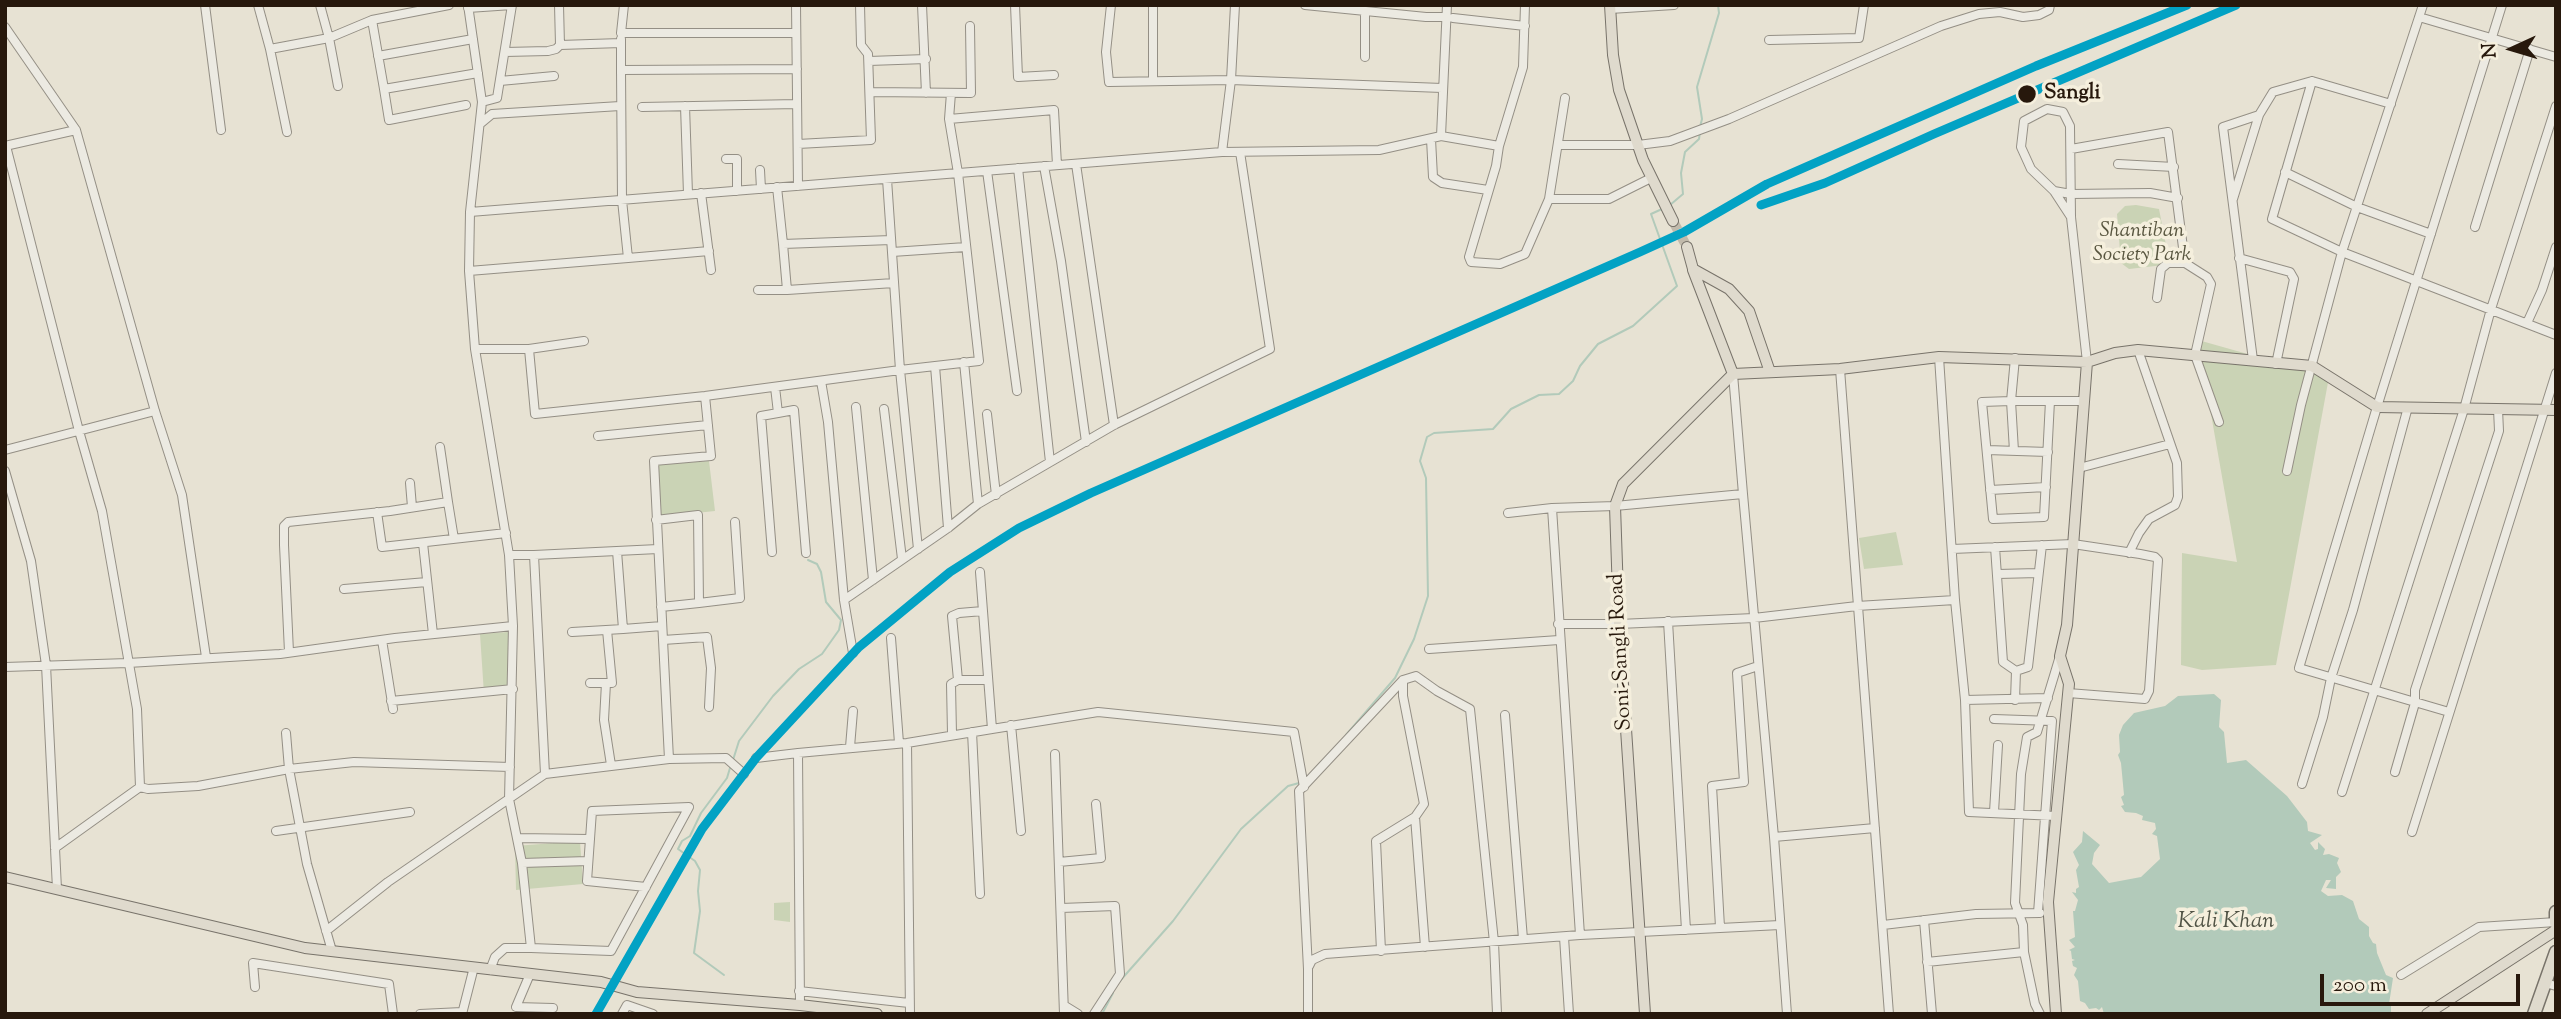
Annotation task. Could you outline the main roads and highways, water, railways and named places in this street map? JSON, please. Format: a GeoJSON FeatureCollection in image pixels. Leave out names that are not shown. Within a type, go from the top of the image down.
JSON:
{"type":"FeatureCollection","features":[{"type":"Feature","properties":{"kind":"highway"},"geometry":{"type":"LineString","coordinates":[[2556,912],[2556,922]]}},
{"type":"Feature","properties":{"kind":"highway"},"geometry":{"type":"LineString","coordinates":[[2533,1014],[2550,984],[2556,952]]}},
{"type":"Feature","properties":{"kind":"main road"},"geometry":{"type":"LineString","coordinates":[[1610,7],[1613,55],[1619,90],[1651,178],[1673,221]]}},
{"type":"Feature","properties":{"kind":"main road"},"geometry":{"type":"LineString","coordinates":[[1687,247],[1733,374],[1840,369],[1939,357],[2087,362],[2138,350],[2312,366],[2377,407],[2556,410]]}},
{"type":"Feature","properties":{"kind":"main road"},"geometry":{"type":"LineString","coordinates":[[1693,269],[1729,289],[1749,311],[1770,372]]}},
{"type":"Feature","properties":{"kind":"main road"},"geometry":{"type":"LineString","coordinates":[[2056,1014],[2043,913],[2051,816],[2068,693],[2060,656],[2067,625],[2087,362]]}},
{"type":"Feature","properties":{"kind":"main road","name":"Soni-Sangli Road"},"geometry":{"type":"LineString","coordinates":[[1645,1014],[1619,624],[1615,506],[1623,484],[1733,374]]}},
{"type":"Feature","properties":{"kind":"main road"},"geometry":{"type":"LineString","coordinates":[[5,877],[305,948],[601,982],[637,992],[877,1014]]}},
{"type":"Feature","properties":{"kind":"main road"},"geometry":{"type":"LineString","coordinates":[[2427,1014],[2556,930]]}},
{"type":"Feature","properties":{"kind":"water","name":"Kali Khan"},"geometry":{"type":"Polygon","coordinates":[[[2214,694],[2221,700],[2219,727],[2224,732],[2227,763],[2246,760],[2287,796],[2307,822],[2308,831],[2322,835],[2310,843],[2315,850],[2318,849],[2318,842],[2325,849],[2323,855],[2339,858],[2337,863],[2341,872],[2336,877],[2336,889],[2326,888],[2331,880],[2326,880],[2321,891],[2328,896],[2342,895],[2353,901],[2359,919],[2369,927],[2369,936],[2376,944],[2386,975],[2393,978],[2389,1004],[2391,1014],[2104,1014],[2102,1007],[2099,1010],[2089,1009],[2080,1001],[2078,981],[2074,975],[2077,968],[2073,966],[2072,961],[2075,960],[2069,950],[2075,947],[2069,940],[2075,937],[2073,911],[2078,900],[2072,892],[2076,893],[2079,887],[2076,870],[2079,865],[2073,852],[2082,842],[2083,831],[2100,845],[2094,853],[2092,864],[2109,883],[2141,877],[2160,859],[2157,836],[2152,834],[2156,829],[2155,823],[2142,820],[2143,816],[2136,813],[2125,812],[2121,806],[2124,805],[2121,797],[2124,795],[2118,755],[2119,735],[2123,725],[2134,713],[2165,706],[2178,696],[2214,694]]]}},
{"type":"Feature","properties":{"kind":"waterway"},"geometry":{"type":"LineString","coordinates":[[1700,127],[1702,119],[1697,87],[1719,13],[1718,5]]}},
{"type":"Feature","properties":{"kind":"waterway"},"geometry":{"type":"LineString","coordinates":[[1670,205],[1683,194],[1681,173],[1685,152],[1699,139],[1700,132]]}},
{"type":"Feature","properties":{"kind":"waterway"},"geometry":{"type":"LineString","coordinates":[[1346,735],[1395,678],[1414,639],[1428,596],[1426,478],[1420,461],[1427,437],[1434,433],[1493,429],[1511,409],[1539,395],[1559,394],[1573,381],[1580,366],[1598,344],[1633,326],[1677,286],[1651,214],[1662,209]]}},
{"type":"Feature","properties":{"kind":"waterway"},"geometry":{"type":"LineString","coordinates":[[733,760],[739,741],[773,696],[799,669],[822,654],[839,630],[841,620],[826,602],[821,572],[817,564],[808,560]]}},
{"type":"Feature","properties":{"kind":"waterway"},"geometry":{"type":"LineString","coordinates":[[724,975],[694,953],[700,911],[700,870],[695,861],[678,849],[682,841],[690,836],[701,813],[727,778],[730,768]]}},
{"type":"Feature","properties":{"kind":"waterway"},"geometry":{"type":"LineString","coordinates":[[1119,982],[1173,921],[1241,829],[1288,786],[1299,783]]}},
{"type":"Feature","properties":{"kind":"waterway"},"geometry":{"type":"LineString","coordinates":[[1102,1014],[1113,993]]}},
{"type":"Feature","properties":{"kind":"tunnel"},"geometry":{"type":"LineString","coordinates":[[1673,221],[1687,247]]}},
{"type":"Feature","properties":{"kind":"place","name":"Sangli"},"geometry":{"type":"Point","coordinates":[2027,94]}},
{"type":"Feature","properties":{"kind":"park label","name":"Shantiban Society Park"},"geometry":{"type":"Point","coordinates":[2142,244]}}]}
